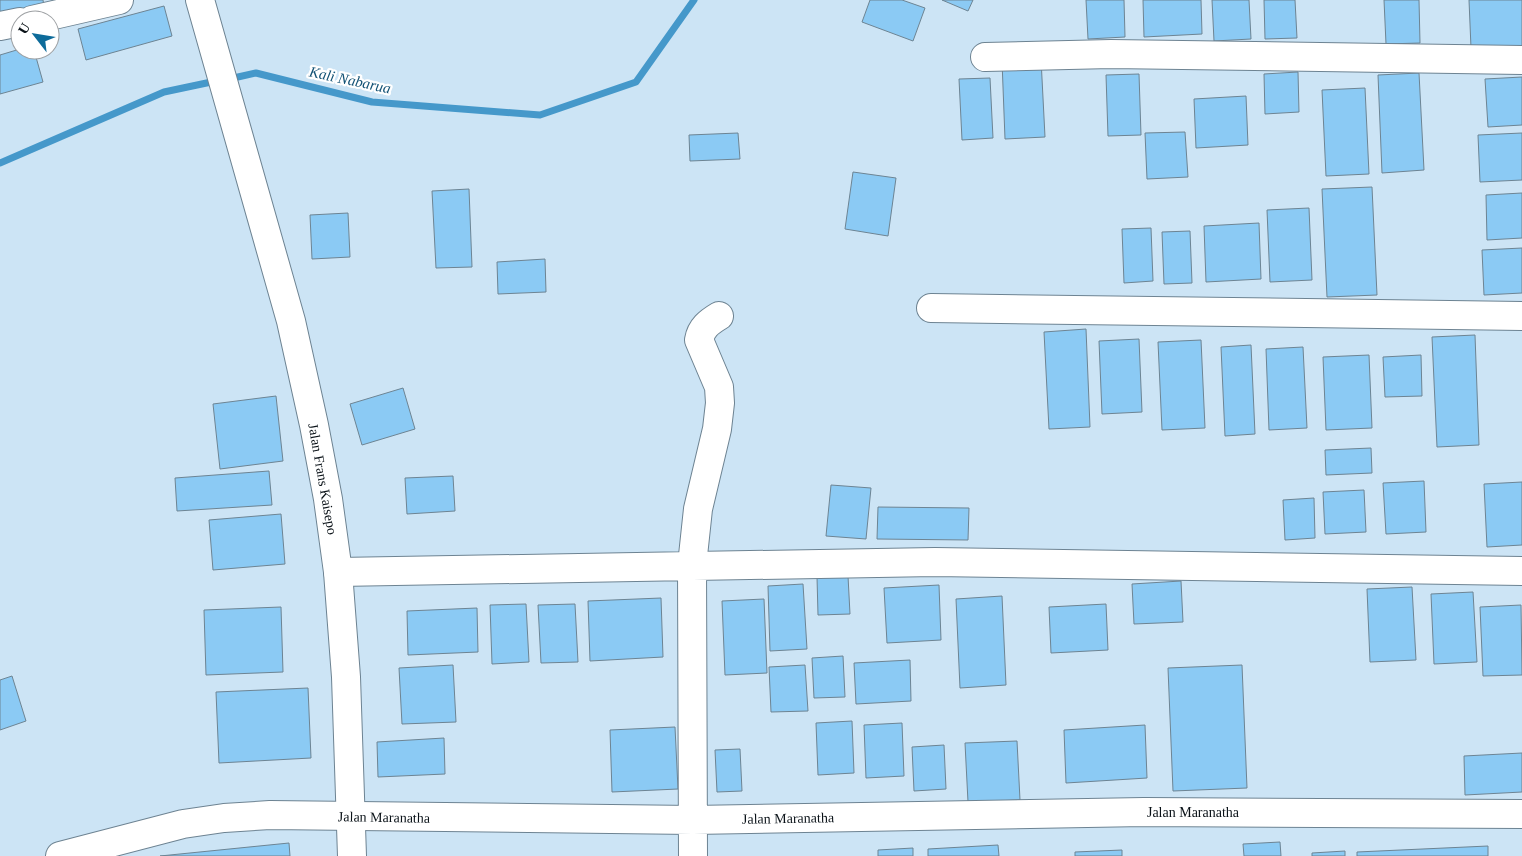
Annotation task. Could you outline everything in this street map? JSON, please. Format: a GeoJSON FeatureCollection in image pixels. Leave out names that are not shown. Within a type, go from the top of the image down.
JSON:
{"type":"FeatureCollection","features":[{"type":"Feature","properties":{"kind":"street"},"geometry":{"type":"LineString","coordinates":[[60,14],[119,0]]}},
{"type":"Feature","properties":{"kind":"street","name":"Jalan Frans Kaisepo"},"geometry":{"type":"LineString","coordinates":[[202,6],[291,321],[328,499],[338,572],[346,677],[352,856]]}},
{"type":"Feature","properties":{"kind":"street"},"geometry":{"type":"LineString","coordinates":[[985,57],[1112,54],[1522,60]]}},
{"type":"Feature","properties":{"kind":"street"},"geometry":{"type":"LineString","coordinates":[[931,308],[1522,316]]}},
{"type":"Feature","properties":{"kind":"street"},"geometry":{"type":"LineString","coordinates":[[693,856],[692,565],[698,510],[717,429],[720,403],[719,386],[699,340],[700,333],[709,322],[719,316]]}},
{"type":"Feature","properties":{"kind":"street"},"geometry":{"type":"LineString","coordinates":[[338,572],[955,562],[1522,571]]}},
{"type":"Feature","properties":{"kind":"street","name":"Jalan Maranatha"},"geometry":{"type":"LineString","coordinates":[[60,856],[183,824],[224,818],[270,815],[693,820],[1144,812],[1522,814]]}},
{"type":"Feature","properties":{"kind":"building"},"geometry":{"type":"Polygon","coordinates":[[[0,0],[43,0],[44,6],[24,10],[10,10],[10,13],[0,15],[0,0]]]}},
{"type":"Feature","properties":{"kind":"building"},"geometry":{"type":"Polygon","coordinates":[[[870,0],[902,0],[925,8],[913,41],[862,22],[870,0]]]}},
{"type":"Feature","properties":{"kind":"building"},"geometry":{"type":"Polygon","coordinates":[[[942,0],[973,0],[968,11],[942,0]]]}},
{"type":"Feature","properties":{"kind":"building"},"geometry":{"type":"Polygon","coordinates":[[[1086,0],[1124,0],[1125,37],[1088,39],[1086,0]]]}},
{"type":"Feature","properties":{"kind":"building"},"geometry":{"type":"Polygon","coordinates":[[[1143,0],[1201,0],[1202,34],[1144,37],[1143,0]]]}},
{"type":"Feature","properties":{"kind":"building"},"geometry":{"type":"Polygon","coordinates":[[[1212,0],[1249,0],[1251,39],[1214,41],[1212,0]]]}},
{"type":"Feature","properties":{"kind":"building"},"geometry":{"type":"Polygon","coordinates":[[[1264,0],[1295,0],[1297,38],[1265,39],[1264,0]]]}},
{"type":"Feature","properties":{"kind":"building"},"geometry":{"type":"Polygon","coordinates":[[[1384,0],[1419,0],[1420,43],[1386,44],[1384,0]]]}},
{"type":"Feature","properties":{"kind":"building"},"geometry":{"type":"Polygon","coordinates":[[[1469,0],[1522,0],[1522,46],[1471,48],[1469,0]]]}},
{"type":"Feature","properties":{"kind":"building"},"geometry":{"type":"Polygon","coordinates":[[[164,6],[172,36],[86,60],[78,29],[164,6]]]}},
{"type":"Feature","properties":{"kind":"building"},"geometry":{"type":"Polygon","coordinates":[[[10,52],[10,60],[37,60],[43,82],[0,94],[0,55],[10,52]]]}},
{"type":"Feature","properties":{"kind":"building"},"geometry":{"type":"Polygon","coordinates":[[[1041,59],[1045,137],[1005,139],[1002,61],[1041,59]]]}},
{"type":"Feature","properties":{"kind":"building"},"geometry":{"type":"Polygon","coordinates":[[[1298,72],[1299,112],[1265,114],[1264,74],[1298,72]]]}},
{"type":"Feature","properties":{"kind":"building"},"geometry":{"type":"Polygon","coordinates":[[[1419,73],[1424,170],[1382,173],[1378,75],[1419,73]]]}},
{"type":"Feature","properties":{"kind":"building"},"geometry":{"type":"Polygon","coordinates":[[[1139,74],[1141,135],[1108,136],[1106,75],[1139,74]]]}},
{"type":"Feature","properties":{"kind":"building"},"geometry":{"type":"Polygon","coordinates":[[[1522,77],[1522,125],[1488,127],[1485,79],[1522,77]]]}},
{"type":"Feature","properties":{"kind":"building"},"geometry":{"type":"Polygon","coordinates":[[[990,78],[993,138],[962,140],[959,79],[990,78]]]}},
{"type":"Feature","properties":{"kind":"building"},"geometry":{"type":"Polygon","coordinates":[[[1365,88],[1369,174],[1326,176],[1322,90],[1365,88]]]}},
{"type":"Feature","properties":{"kind":"building"},"geometry":{"type":"Polygon","coordinates":[[[1246,96],[1248,145],[1196,148],[1194,99],[1246,96]]]}},
{"type":"Feature","properties":{"kind":"building"},"geometry":{"type":"Polygon","coordinates":[[[1185,132],[1188,177],[1147,179],[1145,133],[1185,132]]]}},
{"type":"Feature","properties":{"kind":"building"},"geometry":{"type":"Polygon","coordinates":[[[738,133],[740,159],[690,161],[689,135],[738,133]]]}},
{"type":"Feature","properties":{"kind":"building"},"geometry":{"type":"Polygon","coordinates":[[[1522,133],[1522,180],[1480,182],[1478,135],[1522,133]]]}},
{"type":"Feature","properties":{"kind":"building"},"geometry":{"type":"Polygon","coordinates":[[[853,172],[896,178],[888,236],[845,229],[853,172]]]}},
{"type":"Feature","properties":{"kind":"building"},"geometry":{"type":"Polygon","coordinates":[[[1372,187],[1377,295],[1327,297],[1322,189],[1372,187]]]}},
{"type":"Feature","properties":{"kind":"building"},"geometry":{"type":"Polygon","coordinates":[[[469,189],[472,267],[436,268],[432,191],[469,189]]]}},
{"type":"Feature","properties":{"kind":"building"},"geometry":{"type":"Polygon","coordinates":[[[1522,193],[1522,238],[1487,240],[1486,195],[1522,193]]]}},
{"type":"Feature","properties":{"kind":"building"},"geometry":{"type":"Polygon","coordinates":[[[1309,208],[1312,280],[1270,282],[1267,210],[1309,208]]]}},
{"type":"Feature","properties":{"kind":"building"},"geometry":{"type":"Polygon","coordinates":[[[348,213],[350,257],[312,259],[310,215],[348,213]]]}},
{"type":"Feature","properties":{"kind":"building"},"geometry":{"type":"Polygon","coordinates":[[[1259,223],[1261,279],[1206,282],[1204,226],[1259,223]]]}},
{"type":"Feature","properties":{"kind":"building"},"geometry":{"type":"Polygon","coordinates":[[[1151,228],[1153,281],[1124,283],[1122,229],[1151,228]]]}},
{"type":"Feature","properties":{"kind":"building"},"geometry":{"type":"Polygon","coordinates":[[[1190,231],[1192,283],[1164,284],[1162,232],[1190,231]]]}},
{"type":"Feature","properties":{"kind":"building"},"geometry":{"type":"Polygon","coordinates":[[[1522,248],[1522,293],[1484,295],[1482,250],[1522,248]]]}},
{"type":"Feature","properties":{"kind":"building"},"geometry":{"type":"Polygon","coordinates":[[[545,259],[546,292],[498,294],[497,262],[545,259]]]}},
{"type":"Feature","properties":{"kind":"building"},"geometry":{"type":"Polygon","coordinates":[[[1086,329],[1090,427],[1049,429],[1044,332],[1086,329]]]}},
{"type":"Feature","properties":{"kind":"building"},"geometry":{"type":"Polygon","coordinates":[[[1475,335],[1479,445],[1437,447],[1432,337],[1475,335]]]}},
{"type":"Feature","properties":{"kind":"building"},"geometry":{"type":"Polygon","coordinates":[[[1139,339],[1142,412],[1102,414],[1099,341],[1139,339]]]}},
{"type":"Feature","properties":{"kind":"building"},"geometry":{"type":"Polygon","coordinates":[[[1201,340],[1205,428],[1162,430],[1158,342],[1201,340]]]}},
{"type":"Feature","properties":{"kind":"building"},"geometry":{"type":"Polygon","coordinates":[[[1251,345],[1255,434],[1225,436],[1221,347],[1251,345]]]}},
{"type":"Feature","properties":{"kind":"building"},"geometry":{"type":"Polygon","coordinates":[[[1303,347],[1307,428],[1269,430],[1266,349],[1303,347]]]}},
{"type":"Feature","properties":{"kind":"building"},"geometry":{"type":"Polygon","coordinates":[[[1369,355],[1372,428],[1326,430],[1323,357],[1369,355]]]}},
{"type":"Feature","properties":{"kind":"building"},"geometry":{"type":"Polygon","coordinates":[[[1421,355],[1422,396],[1385,397],[1383,357],[1421,355]]]}},
{"type":"Feature","properties":{"kind":"building"},"geometry":{"type":"Polygon","coordinates":[[[403,388],[415,429],[362,445],[350,404],[403,388]]]}},
{"type":"Feature","properties":{"kind":"building"},"geometry":{"type":"Polygon","coordinates":[[[276,396],[283,461],[220,469],[213,404],[276,396]]]}},
{"type":"Feature","properties":{"kind":"building"},"geometry":{"type":"Polygon","coordinates":[[[1371,448],[1372,473],[1326,475],[1325,450],[1371,448]]]}},
{"type":"Feature","properties":{"kind":"building"},"geometry":{"type":"Polygon","coordinates":[[[269,471],[272,505],[177,511],[175,478],[269,471]]]}},
{"type":"Feature","properties":{"kind":"building"},"geometry":{"type":"Polygon","coordinates":[[[453,476],[455,511],[407,514],[405,478],[453,476]]]}},
{"type":"Feature","properties":{"kind":"building"},"geometry":{"type":"Polygon","coordinates":[[[1424,481],[1426,532],[1386,534],[1383,483],[1424,481]]]}},
{"type":"Feature","properties":{"kind":"building"},"geometry":{"type":"Polygon","coordinates":[[[1522,482],[1522,545],[1487,547],[1484,484],[1522,482]]]}},
{"type":"Feature","properties":{"kind":"building"},"geometry":{"type":"Polygon","coordinates":[[[831,485],[871,488],[866,539],[826,536],[831,485]]]}},
{"type":"Feature","properties":{"kind":"building"},"geometry":{"type":"Polygon","coordinates":[[[1364,490],[1366,532],[1325,534],[1323,492],[1364,490]]]}},
{"type":"Feature","properties":{"kind":"building"},"geometry":{"type":"Polygon","coordinates":[[[1314,498],[1315,538],[1285,540],[1283,500],[1314,498]]]}},
{"type":"Feature","properties":{"kind":"building"},"geometry":{"type":"Polygon","coordinates":[[[878,507],[969,508],[968,540],[877,539],[878,507]]]}},
{"type":"Feature","properties":{"kind":"building"},"geometry":{"type":"Polygon","coordinates":[[[281,514],[285,564],[213,570],[209,520],[281,514]]]}},
{"type":"Feature","properties":{"kind":"building"},"geometry":{"type":"Polygon","coordinates":[[[848,576],[850,614],[818,615],[817,577],[848,576]]]}},
{"type":"Feature","properties":{"kind":"building"},"geometry":{"type":"Polygon","coordinates":[[[1181,581],[1183,622],[1134,624],[1132,584],[1181,581]]]}},
{"type":"Feature","properties":{"kind":"building"},"geometry":{"type":"Polygon","coordinates":[[[803,584],[807,649],[770,651],[768,586],[803,584]]]}},
{"type":"Feature","properties":{"kind":"building"},"geometry":{"type":"Polygon","coordinates":[[[939,585],[941,640],[887,643],[884,588],[939,585]]]}},
{"type":"Feature","properties":{"kind":"building"},"geometry":{"type":"Polygon","coordinates":[[[1412,587],[1416,660],[1370,662],[1367,589],[1412,587]]]}},
{"type":"Feature","properties":{"kind":"building"},"geometry":{"type":"Polygon","coordinates":[[[1473,592],[1477,662],[1434,664],[1431,594],[1473,592]]]}},
{"type":"Feature","properties":{"kind":"building"},"geometry":{"type":"Polygon","coordinates":[[[1002,596],[1006,685],[960,688],[956,599],[1002,596]]]}},
{"type":"Feature","properties":{"kind":"building"},"geometry":{"type":"Polygon","coordinates":[[[661,598],[663,657],[590,661],[588,601],[661,598]]]}},
{"type":"Feature","properties":{"kind":"building"},"geometry":{"type":"Polygon","coordinates":[[[764,599],[767,673],[725,675],[722,601],[764,599]]]}},
{"type":"Feature","properties":{"kind":"building"},"geometry":{"type":"Polygon","coordinates":[[[526,604],[529,662],[492,664],[490,605],[526,604]]]}},
{"type":"Feature","properties":{"kind":"building"},"geometry":{"type":"Polygon","coordinates":[[[575,604],[578,662],[541,663],[538,605],[575,604]]]}},
{"type":"Feature","properties":{"kind":"building"},"geometry":{"type":"Polygon","coordinates":[[[1106,604],[1108,650],[1051,653],[1049,607],[1106,604]]]}},
{"type":"Feature","properties":{"kind":"building"},"geometry":{"type":"Polygon","coordinates":[[[1521,605],[1522,675],[1483,676],[1480,607],[1521,605]]]}},
{"type":"Feature","properties":{"kind":"building"},"geometry":{"type":"Polygon","coordinates":[[[281,607],[283,672],[206,675],[204,610],[281,607]]]}},
{"type":"Feature","properties":{"kind":"building"},"geometry":{"type":"Polygon","coordinates":[[[477,608],[478,652],[408,655],[407,611],[477,608]]]}},
{"type":"Feature","properties":{"kind":"building"},"geometry":{"type":"Polygon","coordinates":[[[843,656],[845,697],[814,698],[812,658],[843,656]]]}},
{"type":"Feature","properties":{"kind":"building"},"geometry":{"type":"Polygon","coordinates":[[[910,660],[911,701],[856,704],[854,663],[910,660]]]}},
{"type":"Feature","properties":{"kind":"building"},"geometry":{"type":"Polygon","coordinates":[[[453,665],[456,722],[402,724],[399,668],[453,665]]]}},
{"type":"Feature","properties":{"kind":"building"},"geometry":{"type":"Polygon","coordinates":[[[805,665],[808,711],[771,712],[769,667],[805,665]]]}},
{"type":"Feature","properties":{"kind":"building"},"geometry":{"type":"Polygon","coordinates":[[[1242,665],[1247,788],[1173,791],[1168,668],[1242,665]]]}},
{"type":"Feature","properties":{"kind":"building"},"geometry":{"type":"Polygon","coordinates":[[[12,676],[26,721],[0,730],[0,680],[12,676]]]}},
{"type":"Feature","properties":{"kind":"building"},"geometry":{"type":"Polygon","coordinates":[[[308,688],[311,758],[219,763],[216,692],[308,688]]]}},
{"type":"Feature","properties":{"kind":"building"},"geometry":{"type":"Polygon","coordinates":[[[852,721],[854,773],[818,775],[816,723],[852,721]]]}},
{"type":"Feature","properties":{"kind":"building"},"geometry":{"type":"Polygon","coordinates":[[[902,723],[904,776],[866,778],[864,725],[902,723]]]}},
{"type":"Feature","properties":{"kind":"building"},"geometry":{"type":"Polygon","coordinates":[[[1145,725],[1147,778],[1066,783],[1064,730],[1145,725]]]}},
{"type":"Feature","properties":{"kind":"building"},"geometry":{"type":"Polygon","coordinates":[[[675,727],[678,789],[612,792],[610,730],[675,727]]]}},
{"type":"Feature","properties":{"kind":"building"},"geometry":{"type":"Polygon","coordinates":[[[444,738],[445,774],[378,777],[377,742],[444,738]]]}},
{"type":"Feature","properties":{"kind":"building"},"geometry":{"type":"Polygon","coordinates":[[[1017,741],[1020,800],[968,802],[965,743],[1017,741]]]}},
{"type":"Feature","properties":{"kind":"building"},"geometry":{"type":"Polygon","coordinates":[[[944,745],[946,789],[914,791],[912,747],[944,745]]]}},
{"type":"Feature","properties":{"kind":"building"},"geometry":{"type":"Polygon","coordinates":[[[740,749],[742,791],[717,792],[715,750],[740,749]]]}},
{"type":"Feature","properties":{"kind":"building"},"geometry":{"type":"Polygon","coordinates":[[[1522,753],[1522,792],[1465,795],[1464,756],[1522,753]]]}},
{"type":"Feature","properties":{"kind":"building"},"geometry":{"type":"Polygon","coordinates":[[[1280,842],[1281,856],[1244,856],[1243,844],[1280,842]]]}},
{"type":"Feature","properties":{"kind":"building"},"geometry":{"type":"Polygon","coordinates":[[[289,843],[290,856],[160,856],[289,843]]]}},
{"type":"Feature","properties":{"kind":"building"},"geometry":{"type":"Polygon","coordinates":[[[998,845],[999,856],[928,856],[928,849],[998,845]]]}},
{"type":"Feature","properties":{"kind":"building"},"geometry":{"type":"Polygon","coordinates":[[[1488,846],[1488,856],[1357,856],[1357,852],[1488,846]]]}},
{"type":"Feature","properties":{"kind":"building"},"geometry":{"type":"Polygon","coordinates":[[[913,848],[913,856],[878,856],[878,850],[913,848]]]}},
{"type":"Feature","properties":{"kind":"building"},"geometry":{"type":"Polygon","coordinates":[[[1122,850],[1122,856],[1075,856],[1075,852],[1122,850]]]}},
{"type":"Feature","properties":{"kind":"building"},"geometry":{"type":"Polygon","coordinates":[[[1345,851],[1345,856],[1312,856],[1312,853],[1345,851]]]}},
{"type":"Feature","properties":{"kind":"waterway","name":"Kali Nabarua"},"geometry":{"type":"LineString","coordinates":[[229,79],[256,73],[372,102],[540,115],[636,82],[694,0]]}},
{"type":"Feature","properties":{"kind":"waterway","name":"Kali Nabarua"},"geometry":{"type":"LineString","coordinates":[[0,163],[164,92],[216,81]]}}]}
